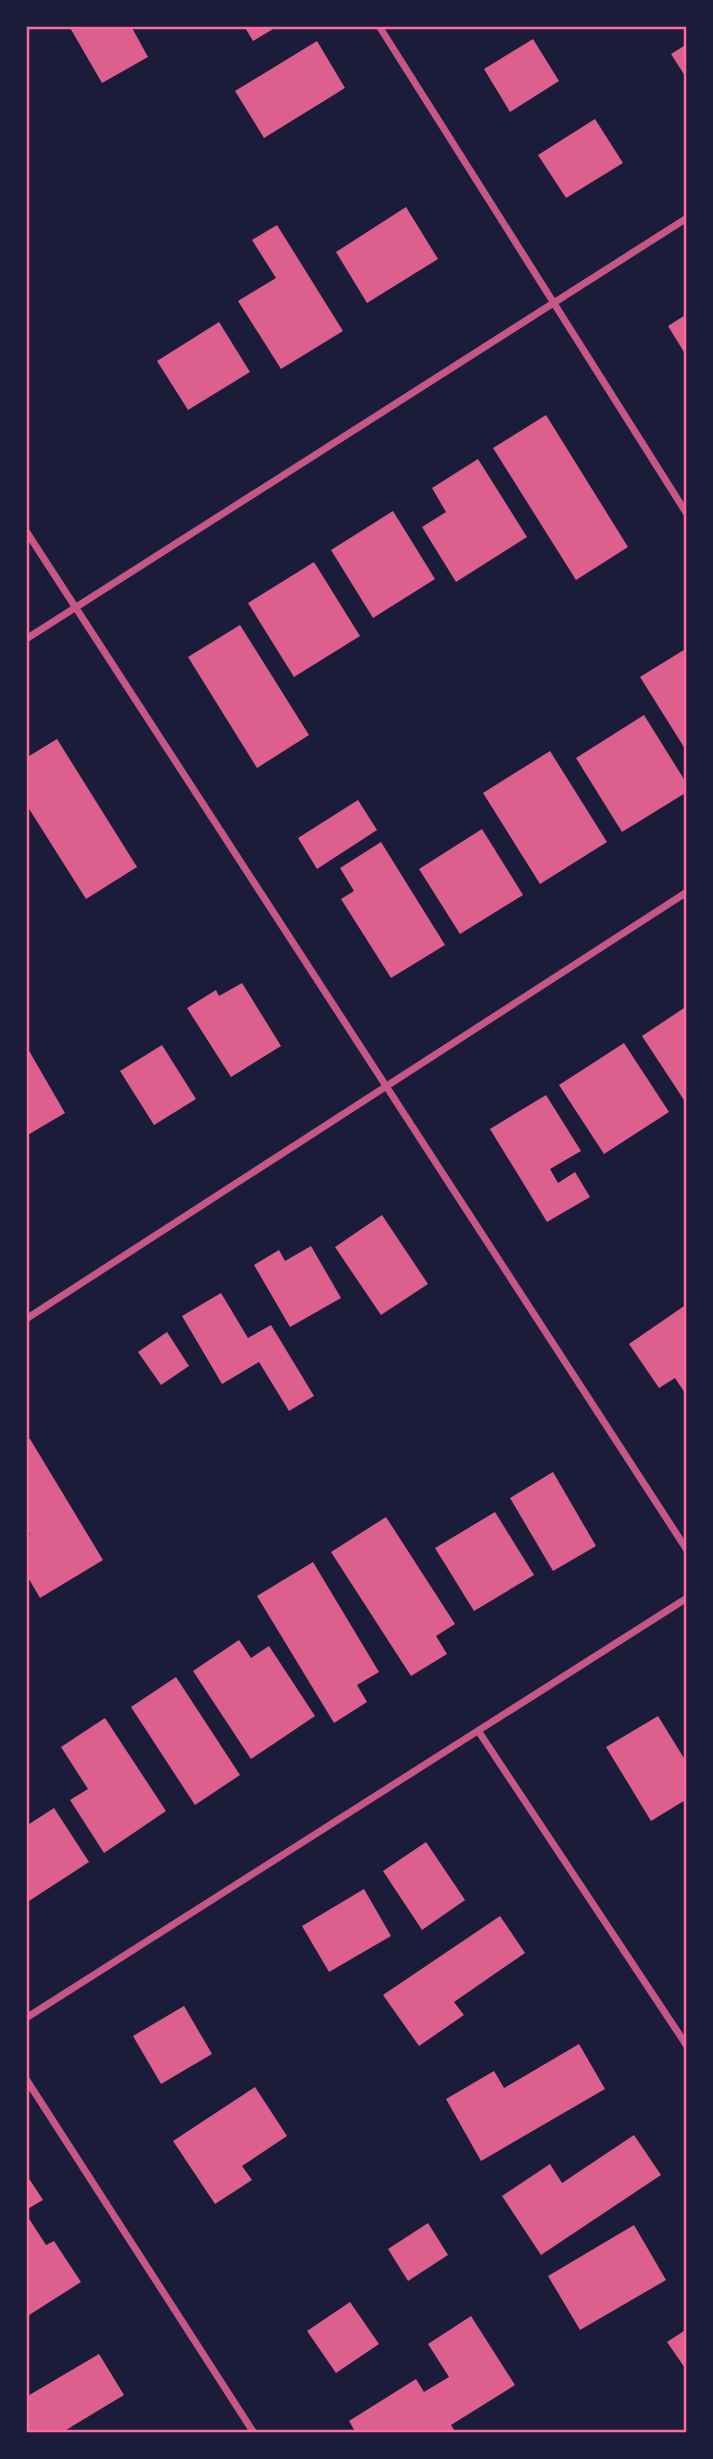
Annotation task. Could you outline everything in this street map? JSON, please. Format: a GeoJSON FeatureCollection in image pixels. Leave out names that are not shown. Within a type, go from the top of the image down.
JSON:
{"type":"FeatureCollection","features":[{"type":"Feature","properties":{"kind":"street"},"geometry":{"type":"LineString","coordinates":[[379,26],[687,514]]}},
{"type":"Feature","properties":{"kind":"street"},"geometry":{"type":"LineString","coordinates":[[26,639],[687,218]]}},
{"type":"Feature","properties":{"kind":"street"},"geometry":{"type":"LineString","coordinates":[[26,531],[687,1550]]}},
{"type":"Feature","properties":{"kind":"street"},"geometry":{"type":"LineString","coordinates":[[26,1319],[687,892]]}},
{"type":"Feature","properties":{"kind":"street"},"geometry":{"type":"LineString","coordinates":[[26,2018],[687,1598]]}},
{"type":"Feature","properties":{"kind":"street"},"geometry":{"type":"LineString","coordinates":[[479,1732],[687,2046]]}},
{"type":"Feature","properties":{"kind":"street"},"geometry":{"type":"LineString","coordinates":[[26,2079],[254,2433]]}},
{"type":"Feature","properties":{"kind":"building"},"geometry":{"type":"Polygon","coordinates":[[[69,26],[131,26],[148,57],[102,83],[69,26]]]}},
{"type":"Feature","properties":{"kind":"building"},"geometry":{"type":"Polygon","coordinates":[[[244,26],[278,26],[253,41],[244,26]]]}},
{"type":"Feature","properties":{"kind":"building"},"geometry":{"type":"Polygon","coordinates":[[[533,39],[559,81],[510,112],[484,69],[533,39]]]}},
{"type":"Feature","properties":{"kind":"building"},"geometry":{"type":"Polygon","coordinates":[[[317,41],[345,88],[264,138],[235,91],[317,41]]]}},
{"type":"Feature","properties":{"kind":"building"},"geometry":{"type":"Polygon","coordinates":[[[687,44],[687,79],[671,54],[687,44]]]}},
{"type":"Feature","properties":{"kind":"building"},"geometry":{"type":"Polygon","coordinates":[[[595,119],[623,163],[566,198],[538,155],[595,119]]]}},
{"type":"Feature","properties":{"kind":"building"},"geometry":{"type":"Polygon","coordinates":[[[406,207],[438,259],[367,303],[336,252],[406,207]]]}},
{"type":"Feature","properties":{"kind":"building"},"geometry":{"type":"Polygon","coordinates":[[[277,225],[343,331],[281,369],[238,301],[276,278],[252,240],[277,225]]]}},
{"type":"Feature","properties":{"kind":"building"},"geometry":{"type":"Polygon","coordinates":[[[687,314],[687,357],[668,326],[687,314]]]}},
{"type":"Feature","properties":{"kind":"building"},"geometry":{"type":"Polygon","coordinates":[[[219,322],[250,372],[188,410],[157,361],[219,322]]]}},
{"type":"Feature","properties":{"kind":"building"},"geometry":{"type":"Polygon","coordinates":[[[546,415],[628,547],[576,580],[493,448],[546,415]]]}},
{"type":"Feature","properties":{"kind":"building"},"geometry":{"type":"Polygon","coordinates":[[[478,459],[527,537],[456,582],[422,527],[446,512],[432,488],[478,459]]]}},
{"type":"Feature","properties":{"kind":"building"},"geometry":{"type":"Polygon","coordinates":[[[393,511],[435,579],[373,618],[331,550],[393,511]]]}},
{"type":"Feature","properties":{"kind":"building"},"geometry":{"type":"Polygon","coordinates":[[[314,562],[360,636],[294,677],[248,603],[314,562]]]}},
{"type":"Feature","properties":{"kind":"building"},"geometry":{"type":"Polygon","coordinates":[[[240,625],[309,735],[257,768],[188,657],[240,625]]]}},
{"type":"Feature","properties":{"kind":"building"},"geometry":{"type":"Polygon","coordinates":[[[687,648],[687,752],[640,677],[687,648]]]}},
{"type":"Feature","properties":{"kind":"building"},"geometry":{"type":"Polygon","coordinates":[[[644,715],[687,784],[687,792],[622,832],[576,758],[644,715]]]}},
{"type":"Feature","properties":{"kind":"building"},"geometry":{"type":"Polygon","coordinates":[[[57,739],[137,867],[86,899],[26,804],[26,758],[57,739]]]}},
{"type":"Feature","properties":{"kind":"building"},"geometry":{"type":"Polygon","coordinates":[[[550,751],[607,842],[540,884],[483,793],[550,751]]]}},
{"type":"Feature","properties":{"kind":"building"},"geometry":{"type":"Polygon","coordinates":[[[358,800],[377,830],[317,869],[298,838],[358,800]]]}},
{"type":"Feature","properties":{"kind":"building"},"geometry":{"type":"Polygon","coordinates":[[[482,829],[523,895],[460,934],[419,869],[482,829]]]}},
{"type":"Feature","properties":{"kind":"building"},"geometry":{"type":"Polygon","coordinates":[[[381,842],[445,945],[391,978],[341,899],[354,891],[340,868],[381,842]]]}},
{"type":"Feature","properties":{"kind":"building"},"geometry":{"type":"Polygon","coordinates":[[[242,983],[281,1046],[231,1077],[187,1008],[216,990],[219,996],[242,983]]]}},
{"type":"Feature","properties":{"kind":"building"},"geometry":{"type":"Polygon","coordinates":[[[687,1006],[687,1098],[684,1100],[642,1036],[687,1006]]]}},
{"type":"Feature","properties":{"kind":"building"},"geometry":{"type":"Polygon","coordinates":[[[624,1043],[669,1112],[604,1154],[559,1085],[624,1043]]]}},
{"type":"Feature","properties":{"kind":"building"},"geometry":{"type":"Polygon","coordinates":[[[162,1045],[196,1099],[154,1125],[120,1071],[162,1045]]]}},
{"type":"Feature","properties":{"kind":"building"},"geometry":{"type":"Polygon","coordinates":[[[28,1049],[65,1113],[26,1136],[26,1051],[28,1049]]]}},
{"type":"Feature","properties":{"kind":"building"},"geometry":{"type":"Polygon","coordinates":[[[546,1095],[581,1151],[550,1169],[558,1183],[575,1172],[590,1197],[547,1222],[490,1129],[546,1095]]]}},
{"type":"Feature","properties":{"kind":"building"},"geometry":{"type":"Polygon","coordinates":[[[382,1215],[428,1284],[381,1315],[335,1247],[382,1215]]]}},
{"type":"Feature","properties":{"kind":"building"},"geometry":{"type":"Polygon","coordinates":[[[311,1246],[341,1298],[290,1327],[254,1265],[279,1250],[285,1261],[311,1246]]]}},
{"type":"Feature","properties":{"kind":"building"},"geometry":{"type":"Polygon","coordinates":[[[221,1293],[248,1338],[271,1325],[314,1396],[289,1411],[259,1362],[222,1384],[182,1316],[221,1293]]]}},
{"type":"Feature","properties":{"kind":"building"},"geometry":{"type":"Polygon","coordinates":[[[687,1304],[687,1396],[675,1378],[659,1388],[629,1344],[687,1304]]]}},
{"type":"Feature","properties":{"kind":"building"},"geometry":{"type":"Polygon","coordinates":[[[167,1332],[189,1366],[161,1385],[138,1352],[167,1332]]]}},
{"type":"Feature","properties":{"kind":"building"},"geometry":{"type":"Polygon","coordinates":[[[30,1439],[103,1560],[40,1598],[26,1574],[26,1537],[30,1534],[26,1528],[26,1441],[30,1439]]]}},
{"type":"Feature","properties":{"kind":"building"},"geometry":{"type":"Polygon","coordinates":[[[553,1472],[596,1546],[553,1571],[510,1498],[553,1472]]]}},
{"type":"Feature","properties":{"kind":"building"},"geometry":{"type":"Polygon","coordinates":[[[495,1512],[534,1575],[474,1611],[435,1548],[495,1512]]]}},
{"type":"Feature","properties":{"kind":"building"},"geometry":{"type":"Polygon","coordinates":[[[386,1517],[455,1624],[436,1636],[447,1654],[411,1676],[331,1552],[386,1517]]]}},
{"type":"Feature","properties":{"kind":"building"},"geometry":{"type":"Polygon","coordinates":[[[313,1562],[379,1672],[357,1685],[367,1702],[334,1723],[257,1596],[313,1562]]]}},
{"type":"Feature","properties":{"kind":"building"},"geometry":{"type":"Polygon","coordinates":[[[239,1640],[251,1658],[269,1646],[315,1716],[251,1759],[193,1671],[239,1640]]]}},
{"type":"Feature","properties":{"kind":"building"},"geometry":{"type":"Polygon","coordinates":[[[176,1677],[240,1775],[195,1805],[131,1707],[176,1677]]]}},
{"type":"Feature","properties":{"kind":"building"},"geometry":{"type":"Polygon","coordinates":[[[658,1716],[687,1763],[687,1799],[651,1821],[606,1747],[658,1716]]]}},
{"type":"Feature","properties":{"kind":"building"},"geometry":{"type":"Polygon","coordinates":[[[105,1718],[166,1811],[104,1853],[70,1800],[88,1789],[61,1747],[105,1718]]]}},
{"type":"Feature","properties":{"kind":"building"},"geometry":{"type":"Polygon","coordinates":[[[54,1808],[89,1862],[29,1901],[26,1896],[26,1826],[54,1808]]]}},
{"type":"Feature","properties":{"kind":"building"},"geometry":{"type":"Polygon","coordinates":[[[426,1842],[465,1900],[422,1930],[383,1871],[426,1842]]]}},
{"type":"Feature","properties":{"kind":"building"},"geometry":{"type":"Polygon","coordinates":[[[364,1889],[391,1936],[329,1972],[302,1926],[364,1889]]]}},
{"type":"Feature","properties":{"kind":"building"},"geometry":{"type":"Polygon","coordinates":[[[500,1916],[525,1953],[454,2002],[464,2015],[419,2046],[383,1995],[500,1916]]]}},
{"type":"Feature","properties":{"kind":"building"},"geometry":{"type":"Polygon","coordinates":[[[184,2006],[212,2054],[161,2084],[133,2036],[184,2006]]]}},
{"type":"Feature","properties":{"kind":"building"},"geometry":{"type":"Polygon","coordinates":[[[579,2044],[605,2089],[481,2161],[446,2099],[494,2071],[504,2088],[579,2044]]]}},
{"type":"Feature","properties":{"kind":"building"},"geometry":{"type":"Polygon","coordinates":[[[255,2087],[287,2136],[242,2166],[252,2180],[215,2204],[173,2141],[255,2087]]]}},
{"type":"Feature","properties":{"kind":"building"},"geometry":{"type":"Polygon","coordinates":[[[634,2135],[661,2175],[541,2255],[502,2196],[550,2164],[562,2183],[634,2135]]]}},
{"type":"Feature","properties":{"kind":"building"},"geometry":{"type":"Polygon","coordinates":[[[26,2174],[43,2200],[26,2210],[26,2174]]]}},
{"type":"Feature","properties":{"kind":"building"},"geometry":{"type":"Polygon","coordinates":[[[26,2214],[46,2245],[54,2241],[81,2282],[26,2317],[26,2214]]]}},
{"type":"Feature","properties":{"kind":"building"},"geometry":{"type":"Polygon","coordinates":[[[428,2223],[448,2255],[408,2281],[388,2249],[428,2223]]]}},
{"type":"Feature","properties":{"kind":"building"},"geometry":{"type":"Polygon","coordinates":[[[634,2225],[666,2280],[580,2330],[548,2276],[634,2225]]]}},
{"type":"Feature","properties":{"kind":"building"},"geometry":{"type":"Polygon","coordinates":[[[350,2302],[379,2344],[336,2373],[307,2331],[350,2302]]]}},
{"type":"Feature","properties":{"kind":"building"},"geometry":{"type":"Polygon","coordinates":[[[471,2316],[515,2385],[451,2425],[456,2433],[356,2433],[349,2421],[416,2379],[424,2392],[449,2377],[428,2344],[471,2316]]]}},
{"type":"Feature","properties":{"kind":"building"},"geometry":{"type":"Polygon","coordinates":[[[687,2329],[687,2371],[667,2342],[687,2329]]]}},
{"type":"Feature","properties":{"kind":"building"},"geometry":{"type":"Polygon","coordinates":[[[99,2354],[124,2395],[61,2433],[26,2433],[26,2397],[99,2354]]]}}]}
